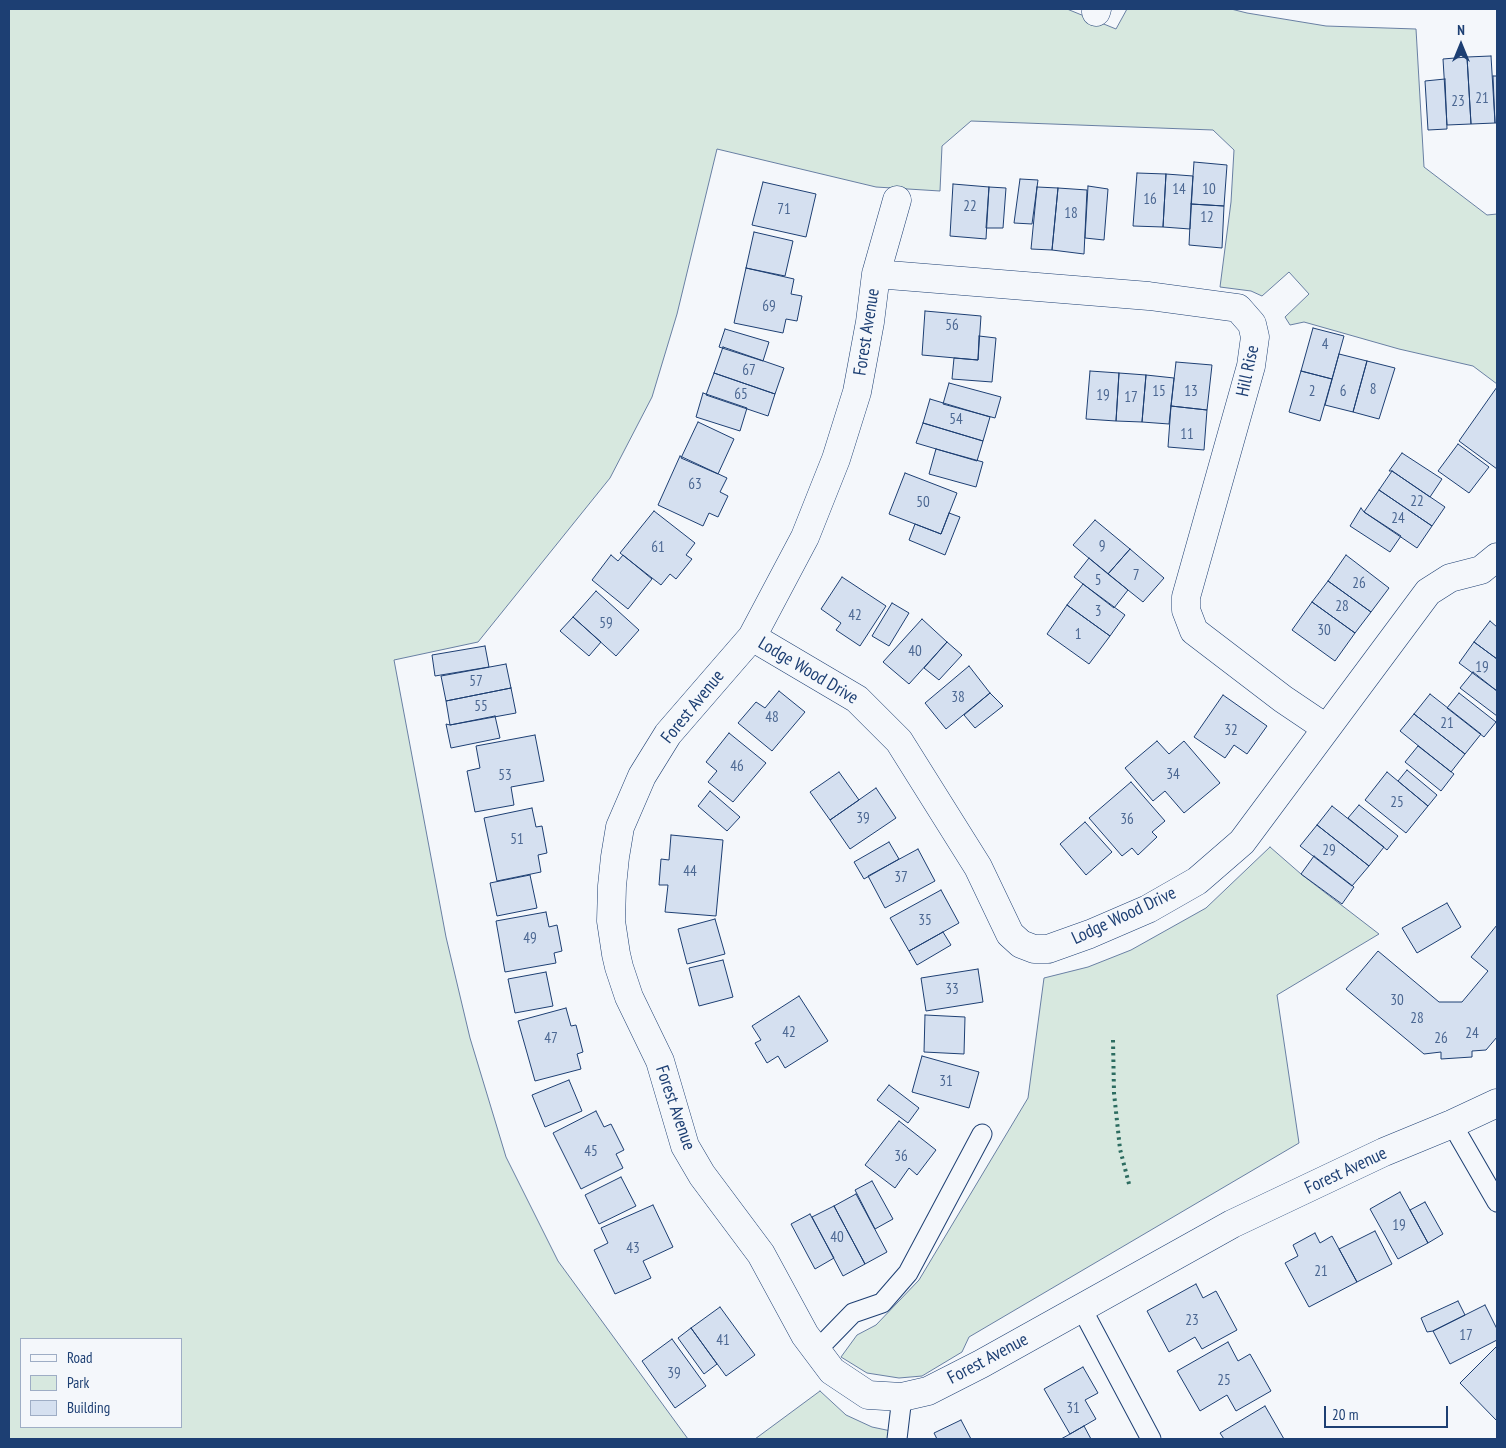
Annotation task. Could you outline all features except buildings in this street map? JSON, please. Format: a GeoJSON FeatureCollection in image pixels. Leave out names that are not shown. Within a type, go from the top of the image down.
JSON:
{"type":"FeatureCollection","features":[{"type":"Feature","properties":{"kind":"street","name":"Forest Avenue"},"geometry":{"type":"LineString","coordinates":[[897,200],[876,274],[870,322],[857,392],[836,459],[805,537],[752,637],[668,734],[642,776],[620,827],[615,857],[611,920],[616,954],[629,998],[660,1061],[685,1146],[702,1175],[761,1254],[805,1335],[832,1371],[868,1395],[902,1397],[928,1391],[981,1364],[1232,1224],[1384,1152],[1497,1103]]}},
{"type":"Feature","properties":{"kind":"street","name":"Hill Rise"},"geometry":{"type":"LineString","coordinates":[[876,274],[1149,296],[1238,308],[1252,324],[1255,337],[1251,366],[1186,597],[1186,610],[1194,632],[1283,699],[1326,728]]}},
{"type":"Feature","properties":{"kind":"street","name":"Lodge Wood Drive"},"geometry":{"type":"LineString","coordinates":[[752,637],[858,700],[899,741],[978,867],[1010,934],[1021,944],[1034,949],[1048,949],[1090,934],[1148,909],[1197,881],[1242,842],[1428,592],[1450,578],[1480,570],[1497,557]]}},
{"type":"Feature","properties":{"kind":"lane"},"geometry":{"type":"LineString","coordinates":[[1452,1124],[1497,1202]]}},
{"type":"Feature","properties":{"kind":"lane"},"geometry":{"type":"LineString","coordinates":[[817,1350],[853,1313],[882,1303],[908,1274],[982,1134]]}},
{"type":"Feature","properties":{"kind":"lane"},"geometry":{"type":"LineString","coordinates":[[1082,1308],[1151,1439]]}},
{"type":"Feature","properties":{"kind":"lane"},"geometry":{"type":"LineString","coordinates":[[897,1439],[902,1397]]}},
{"type":"Feature","properties":{"kind":"green space"},"geometry":{"type":"Polygon","coordinates":[[[9,9],[1067,9],[1116,29],[1127,9],[1231,9],[1326,26],[1416,29],[1424,167],[1487,215],[1497,214],[1497,384],[1473,366],[1399,349],[1304,322],[1290,325],[1285,317],[1309,294],[1289,272],[1262,296],[1251,291],[1220,287],[1231,202],[1234,150],[1213,130],[971,121],[942,146],[940,191],[876,187],[717,149],[677,314],[652,397],[610,478],[478,642],[394,660],[446,937],[470,1038],[506,1157],[558,1261],[688,1439],[9,1439],[9,9]]]}},
{"type":"Feature","properties":{"kind":"green space"},"geometry":{"type":"Polygon","coordinates":[[[1270,847],[1301,874],[1379,934],[1277,995],[1299,1143],[969,1337],[962,1352],[922,1376],[899,1378],[867,1373],[841,1357],[857,1335],[876,1325],[919,1280],[1028,1098],[1044,978],[1088,967],[1131,950],[1206,908],[1270,847]]]}},
{"type":"Feature","properties":{"kind":"green space"},"geometry":{"type":"Polygon","coordinates":[[[820,1391],[846,1415],[872,1427],[891,1431],[890,1439],[755,1439],[820,1391]]]}},
{"type":"Feature","properties":{"kind":"hedge"},"geometry":{"type":"LineString","coordinates":[[1113,1040],[1114,1093],[1120,1149],[1129,1184]]}}]}
